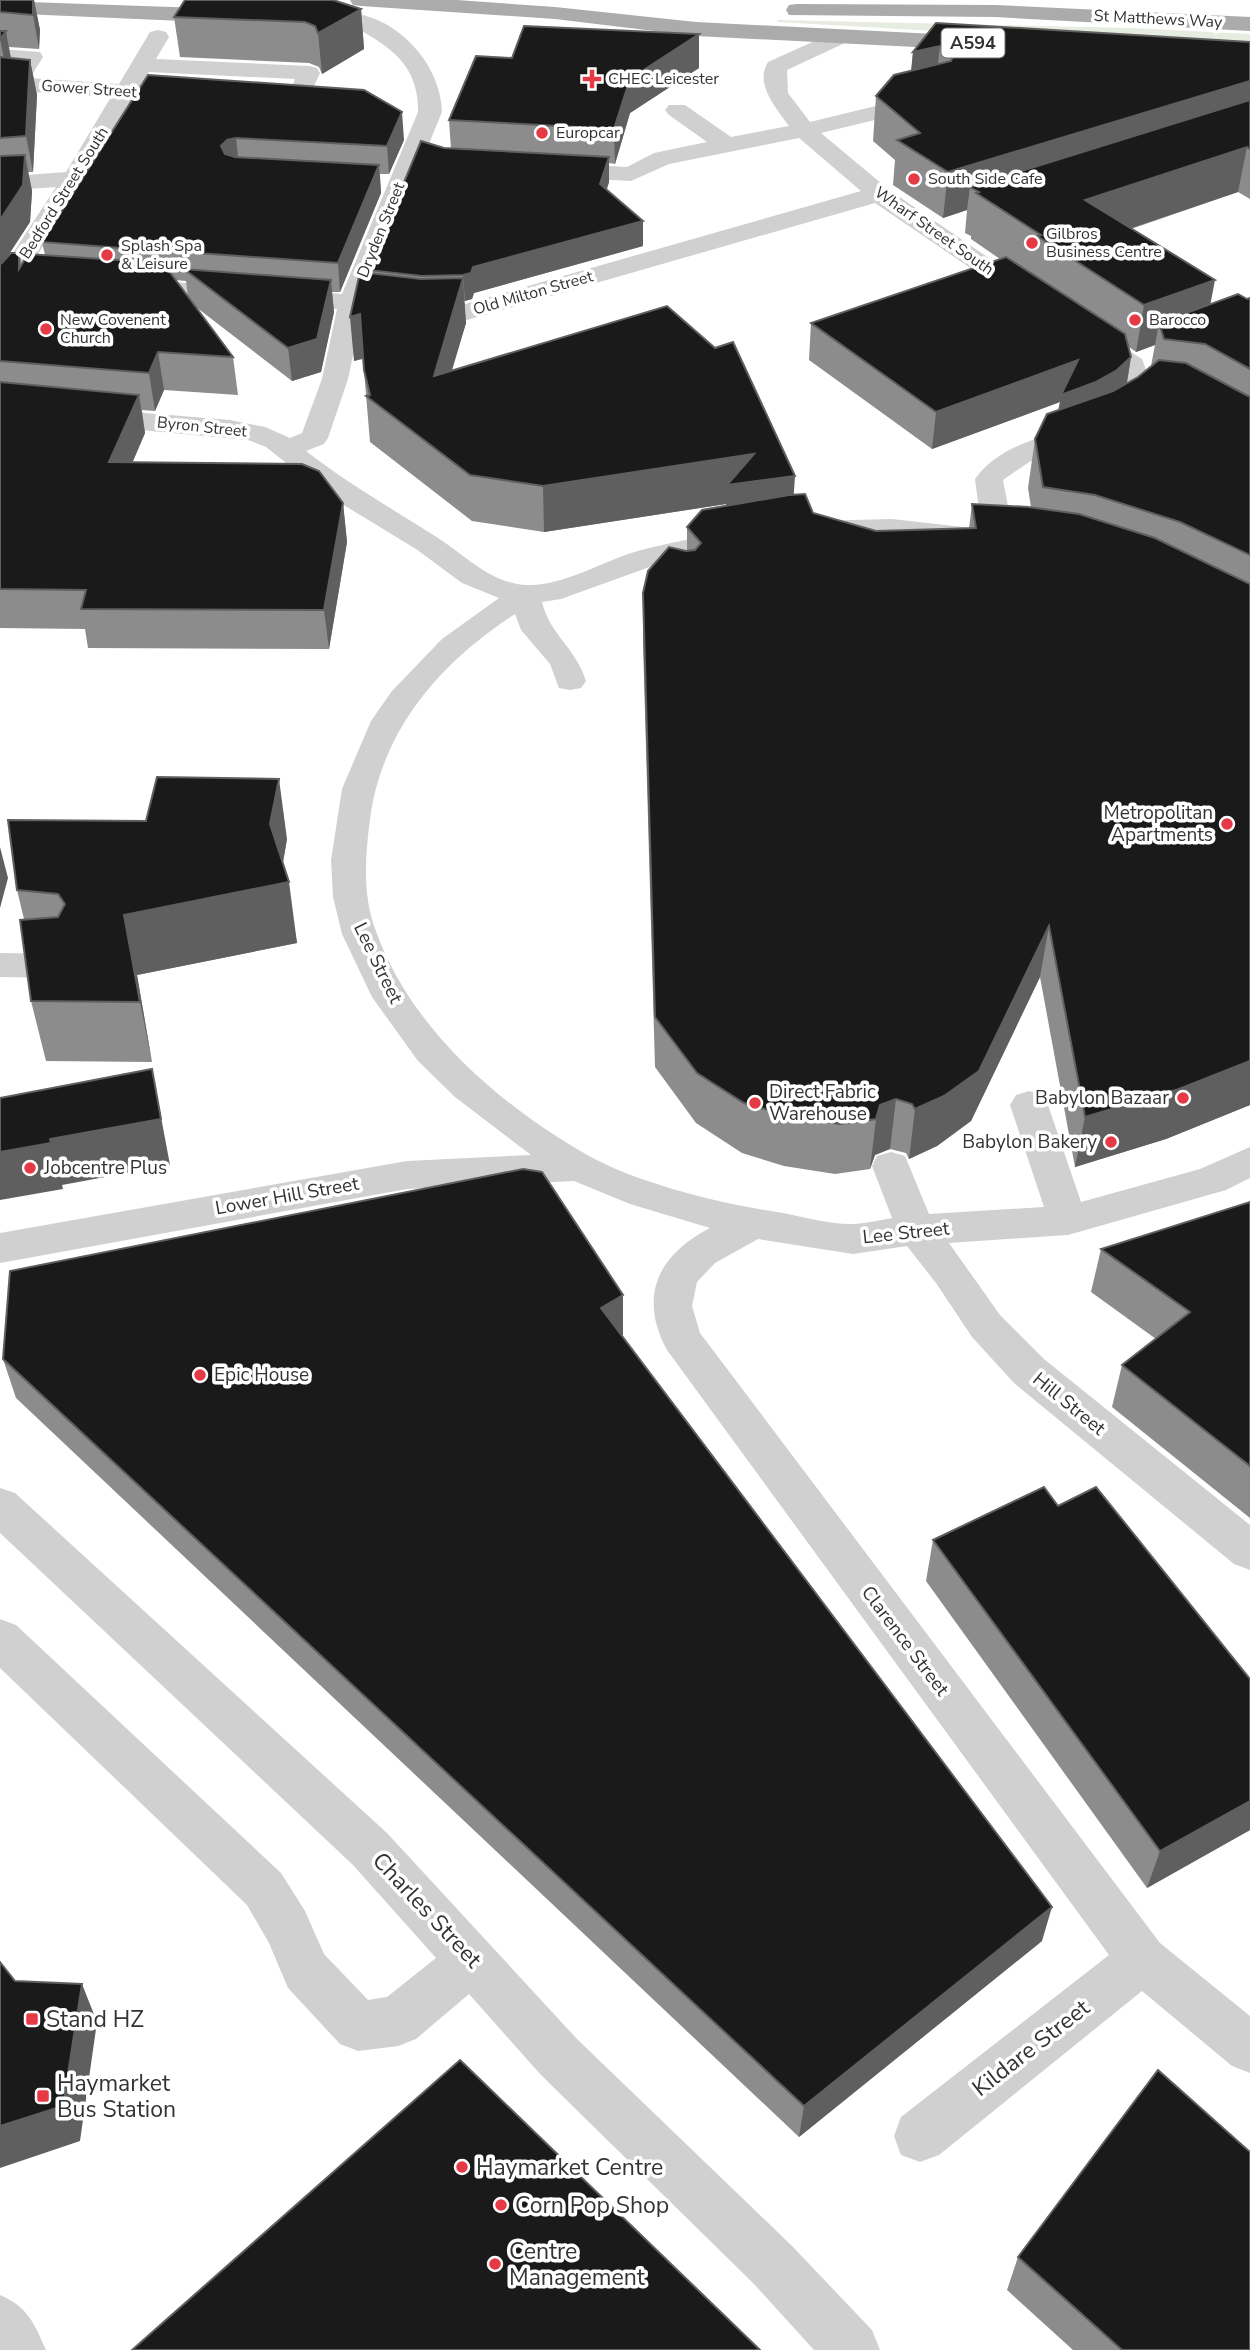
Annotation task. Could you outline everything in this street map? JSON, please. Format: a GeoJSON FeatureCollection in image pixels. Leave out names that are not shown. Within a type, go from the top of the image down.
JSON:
{"type":"FeatureCollection","features":[{"type":"Feature","properties":{"kind":"main road","name":"A594"},"geometry":{"type":"LineString","coordinates":[[898,0],[995,11]]}},
{"type":"Feature","properties":{"kind":"main road","name":"A594"},"geometry":{"type":"LineString","coordinates":[[336,21],[394,2],[557,1],[685,6]]}},
{"type":"Feature","properties":{"kind":"main road"},"geometry":{"type":"LineString","coordinates":[[394,2],[555,13],[696,29]]}},
{"type":"Feature","properties":{"kind":"main road"},"geometry":{"type":"LineString","coordinates":[[0,7],[254,18]]}},
{"type":"Feature","properties":{"kind":"main road","name":"St Matthews Way"},"geometry":{"type":"LineString","coordinates":[[776,10],[995,11],[1250,24]]}},
{"type":"Feature","properties":{"kind":"main road","name":"A594"},"geometry":{"type":"LineString","coordinates":[[362,11],[1003,45]]}},
{"type":"Feature","properties":{"kind":"street","name":"Dryden Street"},"geometry":{"type":"LineString","coordinates":[[288,449],[314,438],[335,379],[351,303],[399,185],[424,157],[431,97],[424,73],[400,45],[362,11]]}},
{"type":"Feature","properties":{"kind":"street","name":"Bedford Street South"},"geometry":{"type":"LineString","coordinates":[[5,286],[74,179],[158,37]]}},
{"type":"Feature","properties":{"kind":"street","name":"Wharf Street South"},"geometry":{"type":"LineString","coordinates":[[839,37],[776,67],[777,93],[804,130],[879,194],[1043,306]]}},
{"type":"Feature","properties":{"kind":"street"},"geometry":{"type":"LineString","coordinates":[[0,56],[32,57],[7,84]]}},
{"type":"Feature","properties":{"kind":"street"},"geometry":{"type":"LineString","coordinates":[[142,65],[309,73],[285,102],[322,105]]}},
{"type":"Feature","properties":{"kind":"street","name":"Gower Street"},"geometry":{"type":"LineString","coordinates":[[7,84],[207,97]]}},
{"type":"Feature","properties":{"kind":"street"},"geometry":{"type":"LineString","coordinates":[[538,169],[631,174],[662,158],[804,130],[936,99]]}},
{"type":"Feature","properties":{"kind":"street"},"geometry":{"type":"LineString","coordinates":[[403,110],[430,112]]}},
{"type":"Feature","properties":{"kind":"street"},"geometry":{"type":"LineString","coordinates":[[677,110],[727,145]]}},
{"type":"Feature","properties":{"kind":"street"},"geometry":{"type":"LineString","coordinates":[[0,184],[74,179]]}},
{"type":"Feature","properties":{"kind":"street"},"geometry":{"type":"LineString","coordinates":[[373,183],[399,185]]}},
{"type":"Feature","properties":{"kind":"street","name":"Old Milton Street"},"geometry":{"type":"LineString","coordinates":[[105,285],[351,303],[389,310],[450,314],[467,312],[879,194]]}},
{"type":"Feature","properties":{"kind":"street"},"geometry":{"type":"LineString","coordinates":[[933,232],[959,224]]}},
{"type":"Feature","properties":{"kind":"street"},"geometry":{"type":"LineString","coordinates":[[5,286],[37,281]]}},
{"type":"Feature","properties":{"kind":"street"},"geometry":{"type":"LineString","coordinates":[[1065,321],[1132,365],[1159,355]]}},
{"type":"Feature","properties":{"kind":"street","name":"Lee Street"},"geometry":{"type":"LineString","coordinates":[[1132,365],[1134,408],[1010,461],[996,470],[989,479],[996,524],[1003,541],[892,528],[774,533],[647,558],[550,593],[525,594],[485,620],[453,646],[403,698],[387,721],[358,789],[348,860],[350,897],[359,934],[390,997],[431,1052],[468,1088],[510,1122],[577,1167],[645,1194],[755,1224],[853,1239],[916,1230],[1068,1220],[1212,1180],[1250,1161]]}},
{"type":"Feature","properties":{"kind":"street","name":"Byron Street"},"geometry":{"type":"LineString","coordinates":[[0,409],[230,428],[255,433],[288,449],[334,487],[426,543],[473,577],[496,588],[525,594]]}},
{"type":"Feature","properties":{"kind":"street"},"geometry":{"type":"LineString","coordinates":[[647,558],[673,583]]}},
{"type":"Feature","properties":{"kind":"street"},"geometry":{"type":"LineString","coordinates":[[525,594],[532,624],[565,664],[570,681]]}},
{"type":"Feature","properties":{"kind":"street"},"geometry":{"type":"LineString","coordinates":[[0,965],[59,966]]}},
{"type":"Feature","properties":{"kind":"street"},"geometry":{"type":"LineString","coordinates":[[1029,1105],[1068,1220]]}},
{"type":"Feature","properties":{"kind":"street","name":"Hill Street"},"geometry":{"type":"LineString","coordinates":[[891,1166],[916,1230],[950,1272],[986,1326],[1029,1371],[1250,1551]]}},
{"type":"Feature","properties":{"kind":"street","name":"Lower Hill Street"},"geometry":{"type":"LineString","coordinates":[[0,1248],[407,1175],[577,1167]]}},
{"type":"Feature","properties":{"kind":"street","name":"Clarence Street"},"geometry":{"type":"LineString","coordinates":[[755,1224],[723,1237],[682,1267],[672,1301],[681,1339],[1142,1960],[1250,2048]]}},
{"type":"Feature","properties":{"kind":"street","name":"Charles Street"},"geometry":{"type":"LineString","coordinates":[[0,1506],[370,1849],[559,2057],[774,2265],[851,2344]]}},
{"type":"Feature","properties":{"kind":"street"},"geometry":{"type":"LineString","coordinates":[[0,1639],[264,1889],[288,1927],[306,1971],[358,2026],[398,2021],[440,1985],[474,1961]]}},
{"type":"Feature","properties":{"kind":"street","name":"Kildare Street"},"geometry":{"type":"LineString","coordinates":[[920,2136],[1142,1960]]}},
{"type":"Feature","properties":{"kind":"street"},"geometry":{"type":"LineString","coordinates":[[0,2323],[18,2350]]}},
{"type":"Feature","properties":{"kind":"shaded area"},"geometry":{"type":"Polygon","coordinates":[[[777,20],[1131,28],[1250,34],[1250,49],[778,22],[777,20]]]}},
{"type":"Feature","properties":{"kind":"building"},"geometry":{"type":"Polygon","coordinates":[[[0,0],[33,0],[33,15],[0,12],[0,0]]]}},
{"type":"Feature","properties":{"kind":"building"},"geometry":{"type":"Polygon","coordinates":[[[185,0],[333,0],[361,9],[318,33],[315,26],[305,22],[174,17],[185,0]]]}},
{"type":"Feature","properties":{"kind":"building"},"geometry":{"type":"Polygon","coordinates":[[[936,23],[1250,42],[1250,81],[948,172],[897,140],[920,133],[876,96],[894,75],[951,61],[954,54],[949,48],[940,46],[913,52],[936,23]]]}},
{"type":"Feature","properties":{"kind":"building"},"geometry":{"type":"Polygon","coordinates":[[[524,26],[699,34],[630,79],[614,129],[449,120],[476,56],[512,58],[524,26]]]}},
{"type":"Feature","properties":{"kind":"building"},"geometry":{"type":"Polygon","coordinates":[[[0,57],[30,60],[26,136],[0,138],[0,57]]]}},
{"type":"Feature","properties":{"kind":"building"},"geometry":{"type":"Polygon","coordinates":[[[148,75],[364,90],[402,112],[387,146],[236,138],[227,140],[221,146],[225,154],[235,157],[379,165],[338,263],[155,250],[148,245],[148,250],[42,242],[148,75]]]}},
{"type":"Feature","properties":{"kind":"building"},"geometry":{"type":"Polygon","coordinates":[[[1250,100],[1250,149],[1247,147],[1085,200],[1215,280],[1144,305],[1037,236],[1041,235],[970,187],[1250,100]]]}},
{"type":"Feature","properties":{"kind":"building"},"geometry":{"type":"Polygon","coordinates":[[[421,141],[444,148],[609,157],[600,184],[643,221],[473,267],[471,273],[463,275],[422,276],[368,270],[421,141]]]}},
{"type":"Feature","properties":{"kind":"building"},"geometry":{"type":"Polygon","coordinates":[[[25,155],[23,185],[0,220],[0,156],[25,155]]]}},
{"type":"Feature","properties":{"kind":"building"},"geometry":{"type":"Polygon","coordinates":[[[11,253],[19,253],[19,269],[28,254],[163,263],[233,357],[158,352],[149,373],[0,361],[0,264],[11,253]]]}},
{"type":"Feature","properties":{"kind":"building"},"geometry":{"type":"Polygon","coordinates":[[[1006,257],[1125,334],[1131,357],[1116,371],[1096,382],[1061,395],[1078,360],[936,412],[811,323],[1006,257]]]}},
{"type":"Feature","properties":{"kind":"building"},"geometry":{"type":"Polygon","coordinates":[[[184,269],[331,280],[317,339],[288,348],[184,269]]]}},
{"type":"Feature","properties":{"kind":"building"},"geometry":{"type":"Polygon","coordinates":[[[360,272],[421,279],[463,278],[434,376],[667,306],[715,348],[733,342],[795,476],[727,485],[754,454],[543,486],[470,475],[366,396],[370,395],[364,370],[360,314],[350,317],[360,272]]]}},
{"type":"Feature","properties":{"kind":"building"},"geometry":{"type":"Polygon","coordinates":[[[1238,294],[1250,298],[1250,369],[1205,344],[1164,339],[1159,323],[1238,294]]]}},
{"type":"Feature","properties":{"kind":"building"},"geometry":{"type":"Polygon","coordinates":[[[1159,360],[1186,363],[1250,397],[1250,555],[1180,522],[1095,495],[1043,487],[1035,439],[1047,414],[1113,391],[1138,377],[1159,360]]]}},
{"type":"Feature","properties":{"kind":"building"},"geometry":{"type":"Polygon","coordinates":[[[0,382],[139,395],[109,462],[302,464],[319,471],[343,503],[324,610],[81,609],[86,590],[0,589],[0,382]]]}},
{"type":"Feature","properties":{"kind":"building"},"geometry":{"type":"Polygon","coordinates":[[[805,494],[813,513],[876,531],[976,528],[972,504],[1028,507],[1079,514],[1155,538],[1250,584],[1250,1061],[1179,1089],[1085,1117],[1049,926],[979,1071],[944,1096],[915,1109],[912,1104],[896,1099],[880,1105],[876,1119],[840,1124],[788,1116],[744,1103],[697,1073],[655,1017],[643,593],[648,571],[669,547],[695,550],[701,543],[687,527],[702,510],[805,494]]]}},
{"type":"Feature","properties":{"kind":"building"},"geometry":{"type":"Polygon","coordinates":[[[157,777],[279,779],[270,824],[289,882],[124,915],[140,1002],[31,1001],[20,920],[58,917],[65,904],[58,894],[17,890],[8,820],[146,821],[157,777]]]}},
{"type":"Feature","properties":{"kind":"building"},"geometry":{"type":"Polygon","coordinates":[[[152,1069],[161,1119],[50,1139],[51,1143],[0,1152],[0,1098],[152,1069]]]}},
{"type":"Feature","properties":{"kind":"building"},"geometry":{"type":"Polygon","coordinates":[[[523,1169],[542,1172],[623,1295],[601,1308],[1052,1907],[804,2106],[3,1359],[10,1271],[523,1169]]]}},
{"type":"Feature","properties":{"kind":"building"},"geometry":{"type":"Polygon","coordinates":[[[1250,1202],[1250,1466],[1122,1365],[1190,1312],[1101,1249],[1250,1202]]]}},
{"type":"Feature","properties":{"kind":"building"},"geometry":{"type":"Polygon","coordinates":[[[1044,1487],[1058,1506],[1096,1487],[1250,1679],[1250,1801],[1160,1851],[933,1540],[1044,1487]]]}},
{"type":"Feature","properties":{"kind":"building"},"geometry":{"type":"Polygon","coordinates":[[[0,1962],[15,1981],[82,1984],[63,2106],[0,2126],[0,1962]]]}},
{"type":"Feature","properties":{"kind":"building","name":"Haymarket Centre"},"geometry":{"type":"Polygon","coordinates":[[[460,2060],[760,2350],[132,2350],[460,2060]]]}},
{"type":"Feature","properties":{"kind":"building"},"geometry":{"type":"Polygon","coordinates":[[[1158,2070],[1250,2152],[1250,2350],[1122,2350],[1018,2257],[1158,2070]]]}},
{"type":"Feature","properties":{"kind":"place","name":"CHEC Leicester"},"geometry":{"type":"Point","coordinates":[592,79]}},
{"type":"Feature","properties":{"kind":"place","name":"Europcar"},"geometry":{"type":"Point","coordinates":[542,133]}},
{"type":"Feature","properties":{"kind":"place","name":"South Side Cafe"},"geometry":{"type":"Point","coordinates":[914,179]}},
{"type":"Feature","properties":{"kind":"place","name":"Gilbros Business Centre"},"geometry":{"type":"Point","coordinates":[1032,243]}},
{"type":"Feature","properties":{"kind":"place","name":"Splash Spa & Leisure"},"geometry":{"type":"Point","coordinates":[107,255]}},
{"type":"Feature","properties":{"kind":"place","name":"Barocco"},"geometry":{"type":"Point","coordinates":[1135,320]}},
{"type":"Feature","properties":{"kind":"place","name":"New Covenent Church"},"geometry":{"type":"Point","coordinates":[46,329]}},
{"type":"Feature","properties":{"kind":"place","name":"Metropolitan Apartments"},"geometry":{"type":"Point","coordinates":[1227,824]}},
{"type":"Feature","properties":{"kind":"place","name":"Babylon Bazaar"},"geometry":{"type":"Point","coordinates":[1183,1098]}},
{"type":"Feature","properties":{"kind":"place","name":"Direct Fabric Warehouse"},"geometry":{"type":"Point","coordinates":[755,1103]}},
{"type":"Feature","properties":{"kind":"place","name":"Babylon Bakery"},"geometry":{"type":"Point","coordinates":[1111,1142]}},
{"type":"Feature","properties":{"kind":"place","name":"Jobcentre Plus"},"geometry":{"type":"Point","coordinates":[30,1168]}},
{"type":"Feature","properties":{"kind":"place","name":"Epic House"},"geometry":{"type":"Point","coordinates":[200,1375]}},
{"type":"Feature","properties":{"kind":"place","name":"Stand HZ"},"geometry":{"type":"Point","coordinates":[32,2019]}},
{"type":"Feature","properties":{"kind":"place","name":"Haymarket Bus Station"},"geometry":{"type":"Point","coordinates":[43,2096]}},
{"type":"Feature","properties":{"kind":"place","name":"Haymarket Centre"},"geometry":{"type":"Point","coordinates":[462,2167]}},
{"type":"Feature","properties":{"kind":"place","name":"Corn Pop Shop"},"geometry":{"type":"Point","coordinates":[501,2205]}},
{"type":"Feature","properties":{"kind":"place","name":"Centre Management"},"geometry":{"type":"Point","coordinates":[495,2264]}}]}
